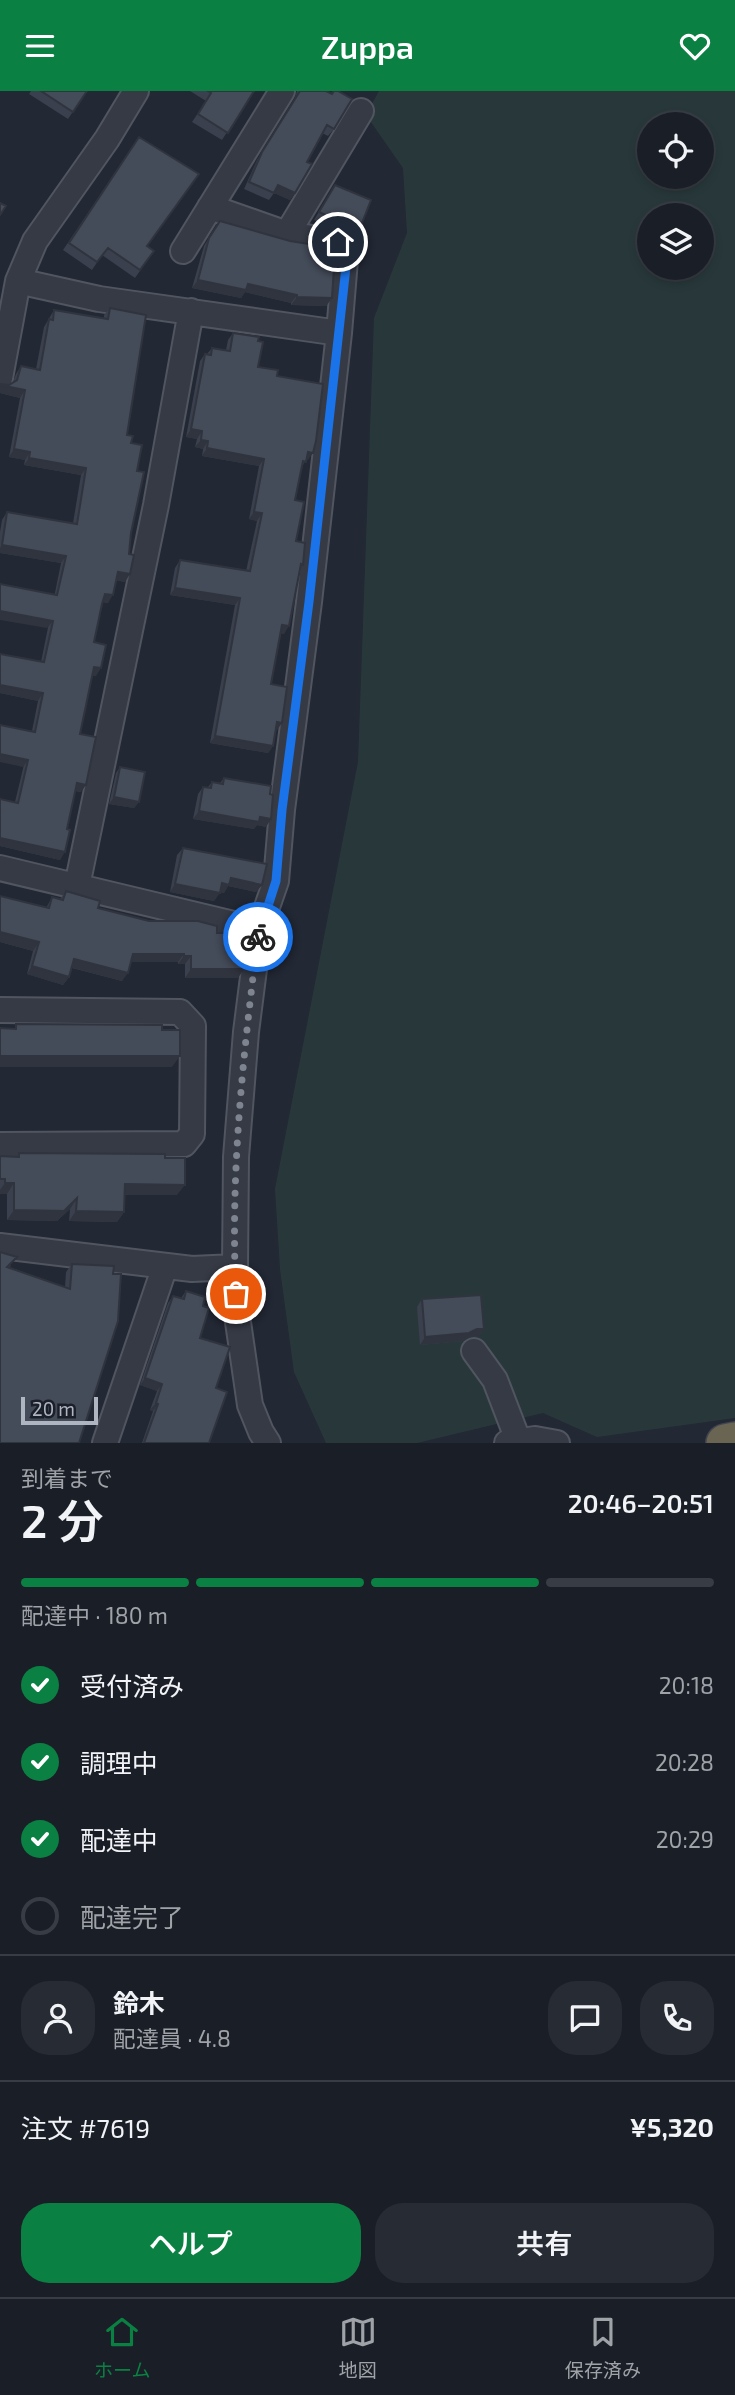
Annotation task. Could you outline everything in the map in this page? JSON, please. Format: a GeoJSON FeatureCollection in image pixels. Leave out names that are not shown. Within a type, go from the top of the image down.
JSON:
{"type":"FeatureCollection","features":[{"type":"Feature","properties":{"kind":"highway"},"geometry":{"type":"LineString","coordinates":[[725,1443],[735,1441]]}},
{"type":"Feature","properties":{"kind":"street"},"geometry":{"type":"LineString","coordinates":[[0,378],[18,281],[35,241],[107,139],[136,91]]}},
{"type":"Feature","properties":{"kind":"street"},"geometry":{"type":"LineString","coordinates":[[183,251],[282,91]]}},
{"type":"Feature","properties":{"kind":"street"},"geometry":{"type":"LineString","coordinates":[[287,234],[360,111]]}},
{"type":"Feature","properties":{"kind":"street"},"geometry":{"type":"LineString","coordinates":[[210,207],[287,234],[338,242],[346,248],[339,333],[309,602],[282,810],[276,881],[259,930],[246,1033],[236,1157],[235,1267],[238,1322],[250,1405],[268,1443]]}},
{"type":"Feature","properties":{"kind":"street"},"geometry":{"type":"LineString","coordinates":[[18,281],[99,299],[339,333]]}},
{"type":"Feature","properties":{"kind":"street"},"geometry":{"type":"LineString","coordinates":[[77,886],[156,505],[191,311]]}},
{"type":"Feature","properties":{"kind":"street"},"geometry":{"type":"LineString","coordinates":[[0,868],[259,930]]}},
{"type":"Feature","properties":{"kind":"street"},"geometry":{"type":"LineString","coordinates":[[0,1010],[180,1012],[193,1026],[193,1039],[192,1134],[184,1145],[0,1145]]}},
{"type":"Feature","properties":{"kind":"street"},"geometry":{"type":"LineString","coordinates":[[0,1246],[192,1269],[235,1267]]}},
{"type":"Feature","properties":{"kind":"street"},"geometry":{"type":"LineString","coordinates":[[105,1443],[165,1266]]}},
{"type":"Feature","properties":{"kind":"street"},"geometry":{"type":"LineString","coordinates":[[474,1351],[495,1380],[512,1442],[535,1439],[557,1443]]}},
{"type":"Feature","properties":{"kind":"shaded area"},"geometry":{"type":"Polygon","coordinates":[[[379,91],[735,91],[735,1418],[597,1437],[543,1413],[417,1443],[326,1443],[294,1372],[280,1269],[275,1189],[358,762],[374,318],[407,233],[403,168],[366,115],[379,91]]]}},
{"type":"Feature","properties":{"kind":"building"},"geometry":{"type":"Polygon","coordinates":[[[41,91],[87,91],[73,112],[41,91]]]}},
{"type":"Feature","properties":{"kind":"building"},"geometry":{"type":"Polygon","coordinates":[[[208,91],[254,91],[228,133],[198,114],[211,93],[208,91]]]}},
{"type":"Feature","properties":{"kind":"building"},"geometry":{"type":"Polygon","coordinates":[[[300,91],[326,91],[332,94],[338,91],[352,99],[334,129],[327,125],[307,162],[312,164],[295,193],[278,185],[274,193],[249,182],[262,152],[300,91]]]}},
{"type":"Feature","properties":{"kind":"building"},"geometry":{"type":"Polygon","coordinates":[[[139,137],[199,174],[147,246],[154,251],[140,270],[108,248],[97,262],[69,243],[139,137]]]}},
{"type":"Feature","properties":{"kind":"building"},"geometry":{"type":"Polygon","coordinates":[[[335,185],[371,200],[360,228],[346,220],[319,212],[335,185]]]}},
{"type":"Feature","properties":{"kind":"building"},"geometry":{"type":"Polygon","coordinates":[[[0,203],[6,206],[0,215],[0,203]]]}},
{"type":"Feature","properties":{"kind":"building"},"geometry":{"type":"Polygon","coordinates":[[[220,221],[290,241],[328,247],[327,266],[334,267],[332,298],[297,297],[248,284],[246,290],[198,280],[209,238],[220,221]]]}},
{"type":"Feature","properties":{"kind":"building"},"geometry":{"type":"Polygon","coordinates":[[[110,308],[146,315],[127,435],[133,436],[131,443],[142,445],[137,471],[144,472],[131,533],[129,554],[134,555],[130,574],[118,572],[113,595],[105,594],[94,642],[106,645],[101,668],[94,667],[80,734],[96,737],[86,785],[77,783],[65,852],[0,838],[0,799],[18,803],[28,760],[0,754],[0,725],[35,732],[43,693],[0,685],[0,654],[44,662],[53,621],[0,611],[0,584],[57,595],[66,556],[2,545],[7,512],[77,524],[86,468],[29,458],[30,452],[14,449],[25,390],[0,384],[9,385],[17,380],[21,366],[40,370],[49,319],[53,320],[54,310],[108,319],[110,308]]]}},
{"type":"Feature","properties":{"kind":"building"},"geometry":{"type":"Polygon","coordinates":[[[233,333],[259,337],[258,341],[263,342],[258,367],[278,370],[277,376],[323,384],[316,441],[313,453],[308,452],[306,462],[303,461],[295,500],[304,502],[296,541],[305,543],[303,565],[301,564],[289,626],[282,625],[271,684],[287,687],[282,723],[277,722],[273,746],[215,736],[240,598],[175,588],[180,560],[250,571],[262,513],[254,512],[264,459],[207,448],[208,441],[201,440],[202,431],[191,429],[205,354],[211,355],[212,348],[230,351],[233,333]]]}},
{"type":"Feature","properties":{"kind":"building"},"geometry":{"type":"Polygon","coordinates":[[[120,767],[145,772],[139,802],[114,797],[120,767]]]}},
{"type":"Feature","properties":{"kind":"building"},"geometry":{"type":"Polygon","coordinates":[[[224,778],[271,786],[271,819],[260,817],[259,822],[199,811],[203,787],[211,788],[212,782],[223,784],[224,778]]]}},
{"type":"Feature","properties":{"kind":"building"},"geometry":{"type":"Polygon","coordinates":[[[183,848],[267,864],[262,885],[231,878],[229,885],[222,883],[220,893],[175,884],[183,848]]]}},
{"type":"Feature","properties":{"kind":"building"},"geometry":{"type":"Polygon","coordinates":[[[66,891],[100,901],[98,908],[149,921],[198,921],[217,926],[217,933],[244,933],[244,969],[191,969],[191,956],[184,954],[133,954],[128,973],[74,959],[69,977],[32,966],[39,942],[0,932],[0,896],[49,908],[52,897],[63,900],[66,891]]]}},
{"type":"Feature","properties":{"kind":"building"},"geometry":{"type":"Polygon","coordinates":[[[16,1024],[162,1025],[162,1030],[180,1030],[180,1056],[0,1056],[0,1028],[16,1029],[16,1024]]]}},
{"type":"Feature","properties":{"kind":"building"},"geometry":{"type":"Polygon","coordinates":[[[19,1153],[165,1154],[165,1158],[185,1158],[185,1185],[125,1184],[124,1212],[76,1211],[77,1198],[64,1211],[14,1210],[14,1183],[5,1183],[5,1179],[0,1179],[0,1156],[19,1157],[19,1153]]]}},
{"type":"Feature","properties":{"kind":"building"},"geometry":{"type":"Polygon","coordinates":[[[0,1252],[17,1257],[7,1267],[70,1289],[72,1264],[114,1266],[113,1274],[121,1274],[118,1321],[79,1443],[0,1443],[0,1252]]]}},
{"type":"Feature","properties":{"kind":"building"},"geometry":{"type":"Polygon","coordinates":[[[186,1291],[205,1297],[203,1306],[209,1308],[200,1338],[230,1347],[216,1388],[227,1392],[209,1443],[144,1443],[162,1384],[145,1378],[173,1296],[184,1299],[186,1291]]]}},
{"type":"Feature","properties":{"kind":"building"},"geometry":{"type":"Polygon","coordinates":[[[481,1295],[484,1329],[425,1337],[422,1299],[481,1295]]]}},
{"type":"Feature","properties":{"kind":"way so far"},"geometry":{"type":"LineString","coordinates":[[236,1294],[236,1157],[246,1033],[258,937]]}},
{"type":"Feature","properties":{"kind":"route"},"geometry":{"type":"LineString","coordinates":[[258,937],[276,881],[282,810],[309,602],[346,267],[346,248],[338,242]]}}]}
